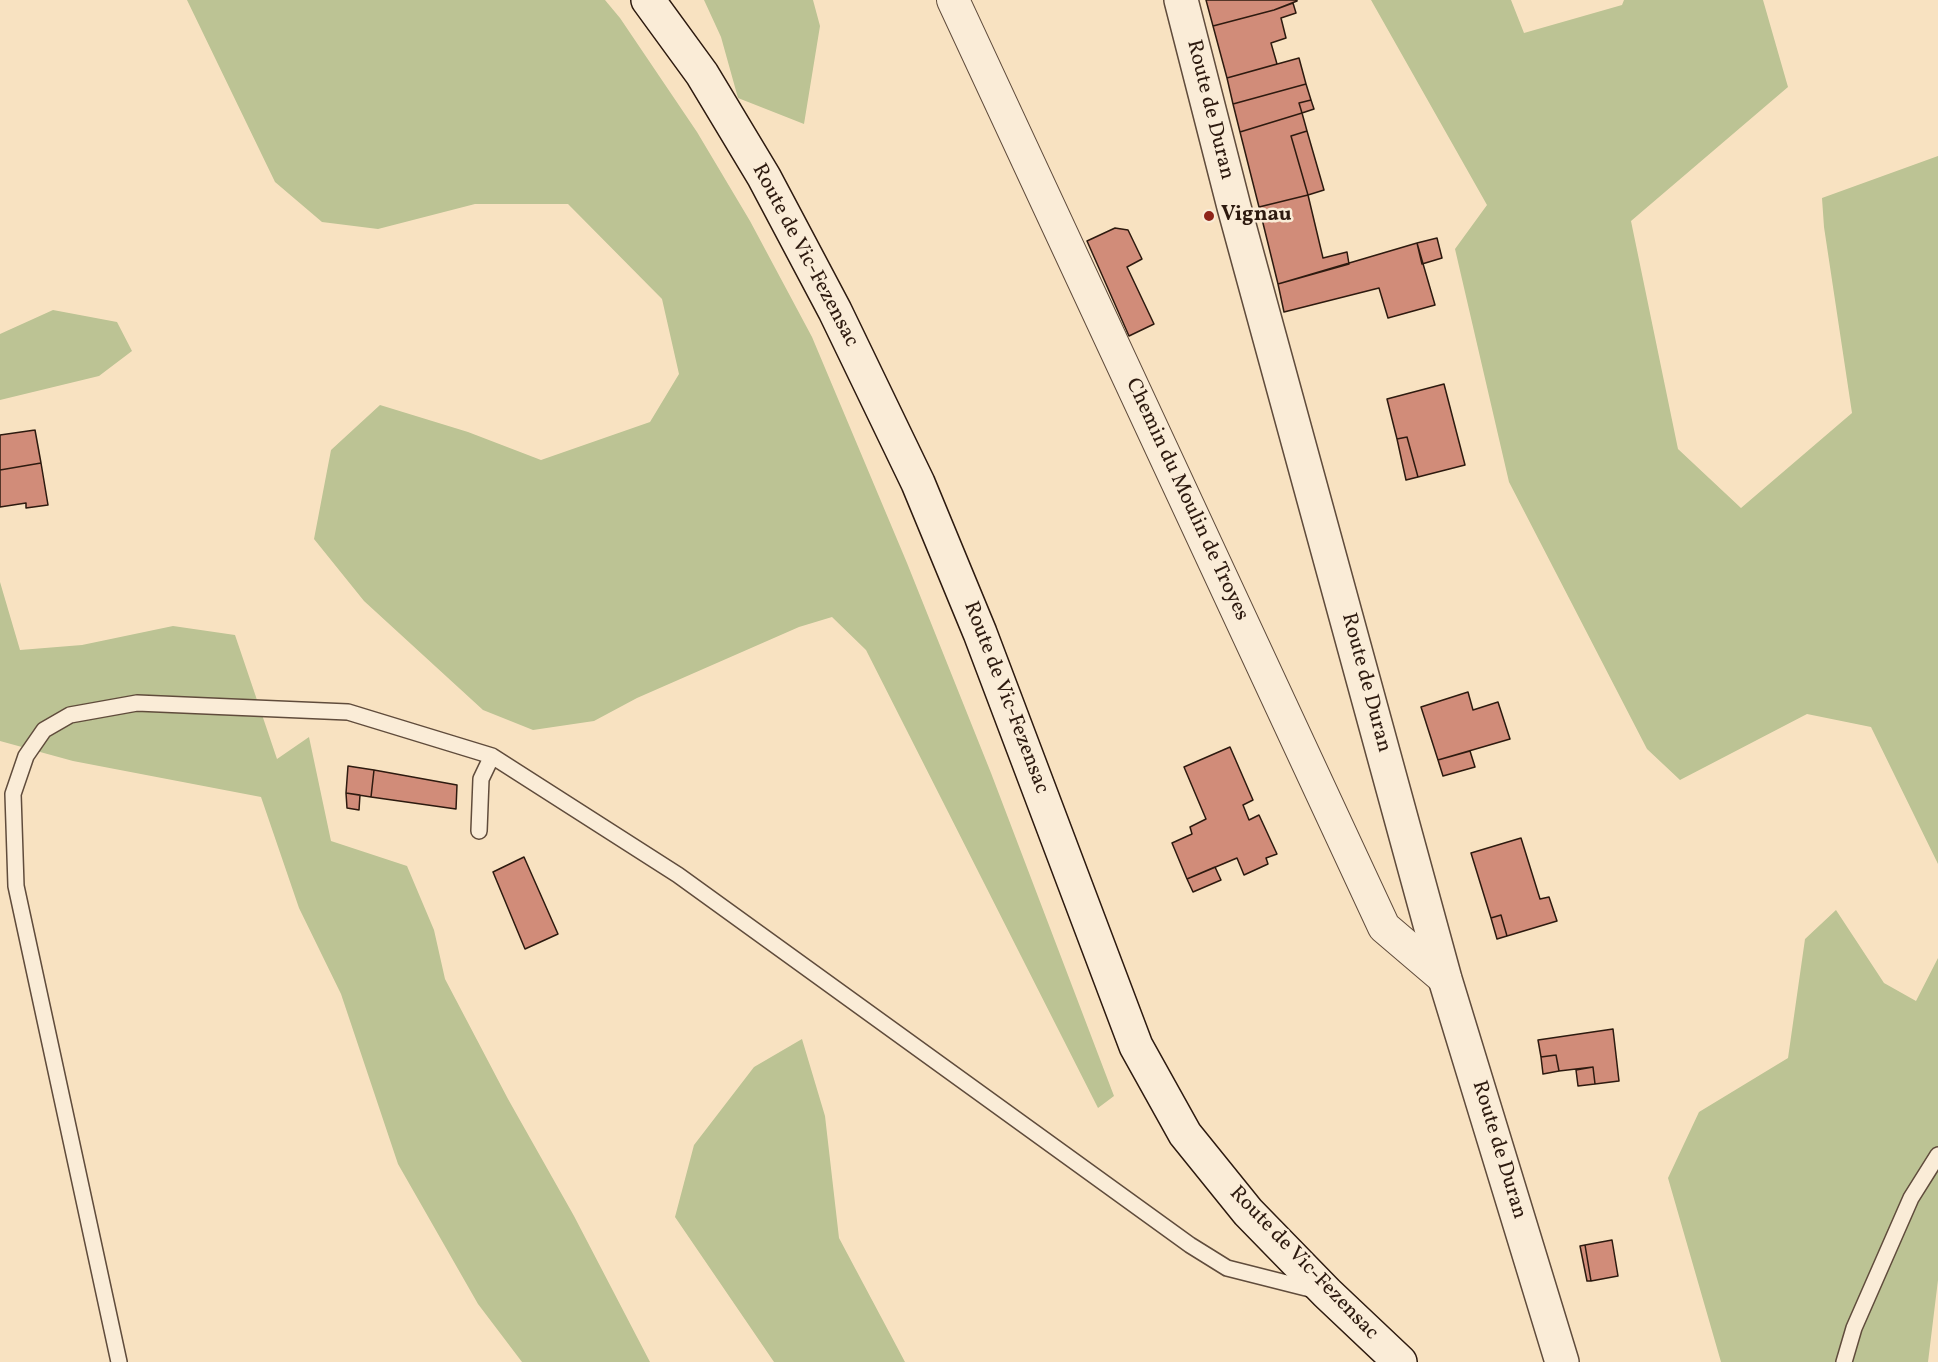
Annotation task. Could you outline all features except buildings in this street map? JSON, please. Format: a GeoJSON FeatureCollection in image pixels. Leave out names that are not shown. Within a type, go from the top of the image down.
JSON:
{"type":"FeatureCollection","features":[{"type":"Feature","properties":{"kind":"main road","name":"Route de Vic-Fezensac"},"geometry":{"type":"LineString","coordinates":[[648,0],[702,74],[764,177],[835,311],[918,483],[988,653],[1137,1046],[1185,1134],[1248,1212],[1327,1293],[1400,1362]]}},
{"type":"Feature","properties":{"kind":"main road","name":"Route de Duran"},"geometry":{"type":"LineString","coordinates":[[1181,0],[1234,207],[1445,979],[1562,1362]]}},
{"type":"Feature","properties":{"kind":"street","name":"Chemin du Moulin de Troyes"},"geometry":{"type":"LineString","coordinates":[[953,0],[1384,927],[1445,979]]}},
{"type":"Feature","properties":{"kind":"lane"},"geometry":{"type":"LineString","coordinates":[[119,1362],[16,886],[13,794],[26,756],[44,730],[70,715],[137,703],[348,712],[492,756],[678,875],[1190,1245],[1227,1268],[1327,1293]]}},
{"type":"Feature","properties":{"kind":"lane"},"geometry":{"type":"LineString","coordinates":[[479,831],[482,779],[492,756]]}},
{"type":"Feature","properties":{"kind":"lane"},"geometry":{"type":"LineString","coordinates":[[1844,1362],[1854,1328],[1911,1198],[1938,1155]]}},
{"type":"Feature","properties":{"kind":"green space"},"geometry":{"type":"Polygon","coordinates":[[[187,0],[605,0],[620,18],[697,132],[750,221],[812,337],[907,563],[991,773],[1114,1096],[1098,1108],[866,650],[832,617],[799,627],[637,698],[594,721],[533,730],[483,710],[364,601],[314,539],[331,450],[380,405],[468,432],[541,460],[650,422],[679,374],[662,299],[568,204],[475,204],[378,229],[322,222],[275,182],[187,0]]]}},
{"type":"Feature","properties":{"kind":"green space"},"geometry":{"type":"Polygon","coordinates":[[[704,0],[813,0],[820,26],[804,124],[738,98],[721,37],[704,0]]]}},
{"type":"Feature","properties":{"kind":"green space"},"geometry":{"type":"Polygon","coordinates":[[[1371,0],[1511,0],[1524,33],[1622,5],[1624,0],[1763,0],[1788,87],[1631,221],[1678,449],[1741,508],[1852,413],[1824,227],[1822,198],[1938,156],[1938,864],[1871,727],[1807,714],[1680,780],[1647,749],[1509,482],[1455,249],[1487,205],[1371,0]]]}},
{"type":"Feature","properties":{"kind":"green space"},"geometry":{"type":"Polygon","coordinates":[[[53,310],[117,322],[132,351],[99,376],[0,400],[0,334],[53,310]]]}},
{"type":"Feature","properties":{"kind":"green space"},"geometry":{"type":"Polygon","coordinates":[[[0,582],[20,650],[82,645],[173,626],[235,635],[277,759],[309,737],[331,841],[407,866],[434,930],[445,979],[508,1099],[574,1216],[650,1362],[522,1362],[478,1304],[398,1164],[341,994],[299,908],[261,797],[73,761],[0,741],[0,582]]]}},
{"type":"Feature","properties":{"kind":"green space"},"geometry":{"type":"Polygon","coordinates":[[[1836,910],[1884,983],[1916,1001],[1938,958],[1938,1280],[1928,1362],[1721,1362],[1668,1178],[1699,1112],[1788,1058],[1805,939],[1836,910]]]}},
{"type":"Feature","properties":{"kind":"green space"},"geometry":{"type":"Polygon","coordinates":[[[802,1039],[825,1116],[839,1238],[905,1362],[774,1362],[675,1217],[694,1145],[754,1067],[802,1039]]]}},
{"type":"Feature","properties":{"kind":"place","name":"Vignau"},"geometry":{"type":"Point","coordinates":[1209,216]}}]}
